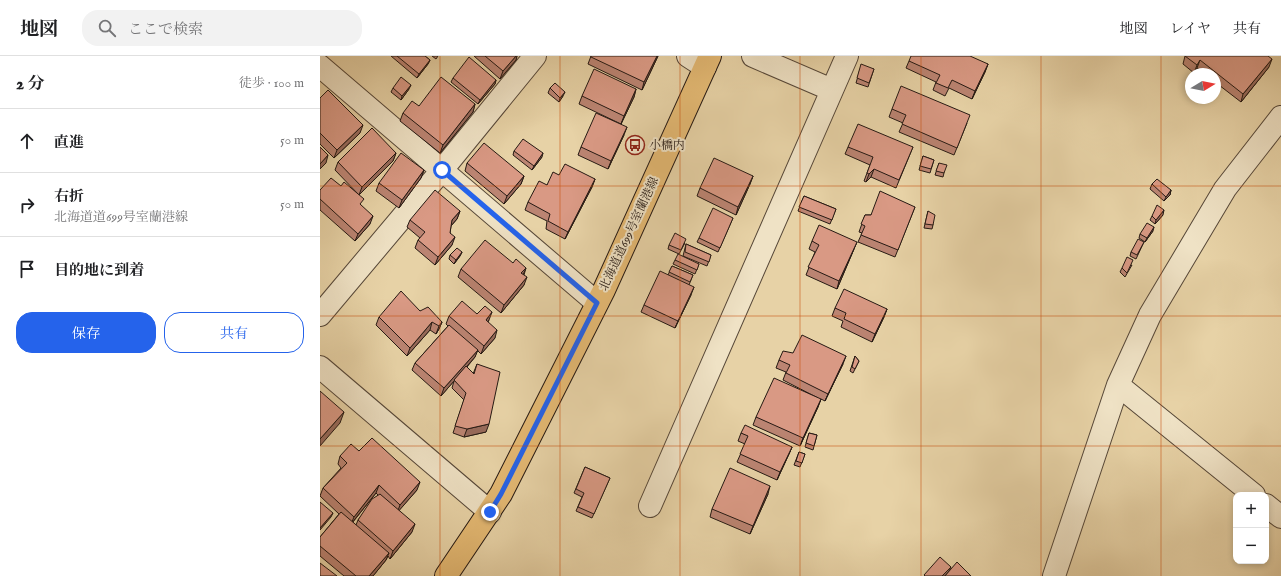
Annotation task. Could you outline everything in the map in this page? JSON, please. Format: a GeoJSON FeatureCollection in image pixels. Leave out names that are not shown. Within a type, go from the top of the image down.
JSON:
{"type":"FeatureCollection","features":[{"type":"Feature","properties":{"kind":"main road","name":"北海道道699号室蘭港線"},"geometry":{"type":"LineString","coordinates":[[446,576],[501,494],[597,303],[701,60]]}},
{"type":"Feature","properties":{"kind":"street"},"geometry":{"type":"LineString","coordinates":[[331,56],[320,66],[597,303]]}},
{"type":"Feature","properties":{"kind":"street"},"geometry":{"type":"LineString","coordinates":[[320,315],[442,170],[535,56]]}},
{"type":"Feature","properties":{"kind":"street"},"geometry":{"type":"LineString","coordinates":[[753,56],[832,90]]}},
{"type":"Feature","properties":{"kind":"street"},"geometry":{"type":"LineString","coordinates":[[650,506],[847,56]]}},
{"type":"Feature","properties":{"kind":"street"},"geometry":{"type":"LineString","coordinates":[[1054,576],[1118,385],[1150,315],[1225,189],[1281,117]]}},
{"type":"Feature","properties":{"kind":"street"},"geometry":{"type":"LineString","coordinates":[[320,367],[490,512]]}},
{"type":"Feature","properties":{"kind":"street"},"geometry":{"type":"LineString","coordinates":[[1118,385],[1250,492]]}},
{"type":"Feature","properties":{"kind":"street"},"geometry":{"type":"LineString","coordinates":[[1269,507],[1281,517]]}},
{"type":"Feature","properties":{"kind":"building"},"geometry":{"type":"Polygon","coordinates":[[[397,56],[425,56],[430,60],[419,74],[397,56]]]}},
{"type":"Feature","properties":{"kind":"building"},"geometry":{"type":"Polygon","coordinates":[[[485,56],[516,56],[503,71],[485,56]]]}},
{"type":"Feature","properties":{"kind":"building"},"geometry":{"type":"Polygon","coordinates":[[[591,56],[657,56],[644,82],[591,56]]]}},
{"type":"Feature","properties":{"kind":"building"},"geometry":{"type":"Polygon","coordinates":[[[911,56],[970,56],[988,64],[975,91],[952,80],[948,88],[936,83],[940,75],[909,61],[911,56]]]}},
{"type":"Feature","properties":{"kind":"building"},"geometry":{"type":"Polygon","coordinates":[[[1185,56],[1268,56],[1272,59],[1243,94],[1221,77],[1221,68],[1210,68],[1200,60],[1197,65],[1185,56]]]}},
{"type":"Feature","properties":{"kind":"building"},"geometry":{"type":"Polygon","coordinates":[[[469,57],[496,80],[480,100],[453,78],[469,57]]]}},
{"type":"Feature","properties":{"kind":"building"},"geometry":{"type":"Polygon","coordinates":[[[861,64],[874,69],[869,83],[857,78],[861,64]]]}},
{"type":"Feature","properties":{"kind":"building"},"geometry":{"type":"Polygon","coordinates":[[[594,69],[636,89],[624,116],[582,96],[594,69]]]}},
{"type":"Feature","properties":{"kind":"building"},"geometry":{"type":"Polygon","coordinates":[[[401,77],[411,85],[402,96],[393,88],[401,77]]]}},
{"type":"Feature","properties":{"kind":"building"},"geometry":{"type":"Polygon","coordinates":[[[441,77],[475,104],[443,145],[403,113],[412,101],[419,106],[441,77]]]}},
{"type":"Feature","properties":{"kind":"building"},"geometry":{"type":"Polygon","coordinates":[[[555,83],[565,92],[560,98],[550,88],[555,83]]]}},
{"type":"Feature","properties":{"kind":"building"},"geometry":{"type":"Polygon","coordinates":[[[901,86],[970,115],[957,148],[902,124],[906,115],[892,109],[901,86]]]}},
{"type":"Feature","properties":{"kind":"building"},"geometry":{"type":"Polygon","coordinates":[[[328,90],[363,125],[337,150],[320,133],[320,98],[328,90]]]}},
{"type":"Feature","properties":{"kind":"building"},"geometry":{"type":"Polygon","coordinates":[[[596,113],[627,127],[611,161],[581,147],[596,113]]]}},
{"type":"Feature","properties":{"kind":"building"},"geometry":{"type":"Polygon","coordinates":[[[858,124],[913,147],[899,180],[874,169],[869,174],[867,173],[873,157],[848,147],[858,124]]]}},
{"type":"Feature","properties":{"kind":"building"},"geometry":{"type":"Polygon","coordinates":[[[372,128],[396,153],[362,187],[338,162],[372,128]]]}},
{"type":"Feature","properties":{"kind":"building"},"geometry":{"type":"Polygon","coordinates":[[[523,139],[543,153],[534,166],[514,151],[523,139]]]}},
{"type":"Feature","properties":{"kind":"building"},"geometry":{"type":"Polygon","coordinates":[[[484,143],[524,176],[507,196],[467,163],[484,143]]]}},
{"type":"Feature","properties":{"kind":"building"},"geometry":{"type":"Polygon","coordinates":[[[320,147],[328,155],[320,164],[320,147]]]}},
{"type":"Feature","properties":{"kind":"building"},"geometry":{"type":"Polygon","coordinates":[[[401,153],[424,170],[402,200],[379,183],[401,153]]]}},
{"type":"Feature","properties":{"kind":"building"},"geometry":{"type":"Polygon","coordinates":[[[923,156],[934,160],[931,169],[920,166],[923,156]]]}},
{"type":"Feature","properties":{"kind":"building"},"geometry":{"type":"Polygon","coordinates":[[[714,158],[753,176],[738,207],[700,188],[714,158]]]}},
{"type":"Feature","properties":{"kind":"building"},"geometry":{"type":"Polygon","coordinates":[[[939,163],[947,165],[944,173],[936,171],[939,163]]]}},
{"type":"Feature","properties":{"kind":"building"},"geometry":{"type":"Polygon","coordinates":[[[565,164],[595,179],[568,232],[548,221],[550,214],[528,202],[539,181],[547,185],[553,172],[559,175],[565,164]]]}},
{"type":"Feature","properties":{"kind":"building"},"geometry":{"type":"Polygon","coordinates":[[[331,178],[341,186],[344,182],[364,199],[360,204],[373,216],[358,234],[320,199],[320,190],[331,178]]]}},
{"type":"Feature","properties":{"kind":"building"},"geometry":{"type":"Polygon","coordinates":[[[1157,179],[1171,190],[1166,197],[1152,184],[1157,179]]]}},
{"type":"Feature","properties":{"kind":"building"},"geometry":{"type":"Polygon","coordinates":[[[435,190],[460,211],[452,220],[450,233],[455,237],[438,257],[418,240],[425,232],[410,220],[435,190]]]}},
{"type":"Feature","properties":{"kind":"building"},"geometry":{"type":"Polygon","coordinates":[[[880,191],[915,207],[898,250],[861,235],[865,226],[861,224],[865,215],[871,215],[880,191]]]}},
{"type":"Feature","properties":{"kind":"building"},"geometry":{"type":"Polygon","coordinates":[[[804,196],[836,209],[832,220],[799,207],[804,196]]]}},
{"type":"Feature","properties":{"kind":"building"},"geometry":{"type":"Polygon","coordinates":[[[1157,205],[1164,210],[1156,220],[1152,216],[1157,205]]]}},
{"type":"Feature","properties":{"kind":"building"},"geometry":{"type":"Polygon","coordinates":[[[713,208],[733,218],[720,248],[699,238],[713,208]]]}},
{"type":"Feature","properties":{"kind":"building"},"geometry":{"type":"Polygon","coordinates":[[[928,211],[935,215],[933,225],[925,224],[928,211]]]}},
{"type":"Feature","properties":{"kind":"building"},"geometry":{"type":"Polygon","coordinates":[[[1147,223],[1154,227],[1147,238],[1140,234],[1147,223]]]}},
{"type":"Feature","properties":{"kind":"building"},"geometry":{"type":"Polygon","coordinates":[[[819,225],[857,242],[839,281],[808,267],[819,245],[812,241],[819,225]]]}},
{"type":"Feature","properties":{"kind":"building"},"geometry":{"type":"Polygon","coordinates":[[[675,233],[686,239],[681,250],[669,245],[675,233]]]}},
{"type":"Feature","properties":{"kind":"building"},"geometry":{"type":"Polygon","coordinates":[[[1138,239],[1144,242],[1137,255],[1131,252],[1138,239]]]}},
{"type":"Feature","properties":{"kind":"building"},"geometry":{"type":"Polygon","coordinates":[[[485,240],[513,263],[516,259],[526,268],[521,273],[527,277],[504,305],[461,269],[485,240]]]}},
{"type":"Feature","properties":{"kind":"building"},"geometry":{"type":"Polygon","coordinates":[[[686,244],[711,255],[709,262],[685,252],[686,244]]]}},
{"type":"Feature","properties":{"kind":"building"},"geometry":{"type":"Polygon","coordinates":[[[457,248],[462,252],[456,260],[450,255],[457,248]]]}},
{"type":"Feature","properties":{"kind":"building"},"geometry":{"type":"Polygon","coordinates":[[[678,254],[699,264],[697,270],[675,260],[678,254]]]}},
{"type":"Feature","properties":{"kind":"building"},"geometry":{"type":"Polygon","coordinates":[[[1127,257],[1133,260],[1127,273],[1122,268],[1127,257]]]}},
{"type":"Feature","properties":{"kind":"building"},"geometry":{"type":"Polygon","coordinates":[[[672,266],[693,275],[690,282],[669,272],[672,266]]]}},
{"type":"Feature","properties":{"kind":"building"},"geometry":{"type":"Polygon","coordinates":[[[660,271],[694,287],[678,321],[644,305],[660,271]]]}},
{"type":"Feature","properties":{"kind":"building"},"geometry":{"type":"Polygon","coordinates":[[[844,289],[887,309],[875,334],[844,319],[846,313],[835,308],[844,289]]]}},
{"type":"Feature","properties":{"kind":"building"},"geometry":{"type":"Polygon","coordinates":[[[401,291],[420,311],[428,307],[442,322],[439,326],[432,322],[410,348],[379,317],[401,291]]]}},
{"type":"Feature","properties":{"kind":"building"},"geometry":{"type":"Polygon","coordinates":[[[462,301],[477,314],[485,306],[492,312],[486,320],[497,330],[484,346],[449,316],[462,301]]]}},
{"type":"Feature","properties":{"kind":"building"},"geometry":{"type":"Polygon","coordinates":[[[449,325],[478,350],[444,388],[415,363],[449,325]]]}},
{"type":"Feature","properties":{"kind":"building"},"geometry":{"type":"Polygon","coordinates":[[[802,335],[846,356],[828,394],[786,373],[790,365],[779,360],[783,351],[793,353],[802,335]]]}},
{"type":"Feature","properties":{"kind":"building"},"geometry":{"type":"Polygon","coordinates":[[[855,356],[859,361],[855,369],[852,367],[855,356]]]}},
{"type":"Feature","properties":{"kind":"building"},"geometry":{"type":"Polygon","coordinates":[[[477,364],[500,372],[489,424],[467,429],[455,426],[466,393],[454,380],[466,366],[474,374],[477,364]]]}},
{"type":"Feature","properties":{"kind":"building"},"geometry":{"type":"Polygon","coordinates":[[[774,378],[821,399],[803,438],[756,417],[774,378]]]}},
{"type":"Feature","properties":{"kind":"building"},"geometry":{"type":"Polygon","coordinates":[[[320,391],[344,412],[320,439],[320,391]]]}},
{"type":"Feature","properties":{"kind":"building"},"geometry":{"type":"Polygon","coordinates":[[[745,425],[792,447],[780,472],[740,454],[748,436],[741,433],[745,425]]]}},
{"type":"Feature","properties":{"kind":"building"},"geometry":{"type":"Polygon","coordinates":[[[809,433],[817,435],[814,446],[806,443],[809,433]]]}},
{"type":"Feature","properties":{"kind":"building"},"geometry":{"type":"Polygon","coordinates":[[[372,438],[420,482],[400,505],[379,485],[354,517],[323,488],[347,463],[340,456],[351,444],[359,451],[372,438]]]}},
{"type":"Feature","properties":{"kind":"building"},"geometry":{"type":"Polygon","coordinates":[[[799,452],[805,454],[802,463],[796,461],[799,452]]]}},
{"type":"Feature","properties":{"kind":"building"},"geometry":{"type":"Polygon","coordinates":[[[585,467],[610,478],[594,514],[578,507],[584,493],[576,489],[585,467]]]}},
{"type":"Feature","properties":{"kind":"building"},"geometry":{"type":"Polygon","coordinates":[[[730,468],[770,486],[753,526],[712,509],[730,468]]]}},
{"type":"Feature","properties":{"kind":"building"},"geometry":{"type":"Polygon","coordinates":[[[380,494],[415,524],[393,551],[358,520],[372,499],[380,494]]]}},
{"type":"Feature","properties":{"kind":"building"},"geometry":{"type":"Polygon","coordinates":[[[320,502],[333,513],[320,528],[320,502]]]}},
{"type":"Feature","properties":{"kind":"building"},"geometry":{"type":"Polygon","coordinates":[[[341,512],[389,553],[369,576],[356,576],[320,546],[320,537],[341,512]]]}},
{"type":"Feature","properties":{"kind":"building"},"geometry":{"type":"Polygon","coordinates":[[[940,557],[951,567],[942,576],[925,576],[924,575],[940,557]]]}},
{"type":"Feature","properties":{"kind":"building"},"geometry":{"type":"Polygon","coordinates":[[[957,562],[971,576],[945,576],[957,562]]]}},
{"type":"Feature","properties":{"kind":"building"},"geometry":{"type":"Polygon","coordinates":[[[320,563],[337,576],[320,576],[320,563]]]}},
{"type":"Feature","properties":{"kind":"place","name":"小橋内"},"geometry":{"type":"Point","coordinates":[635,145]}},
{"type":"Feature","properties":{"kind":"route"},"geometry":{"type":"LineString","coordinates":[[442,170],[597,303],[501,494],[490,512]]}}]}
